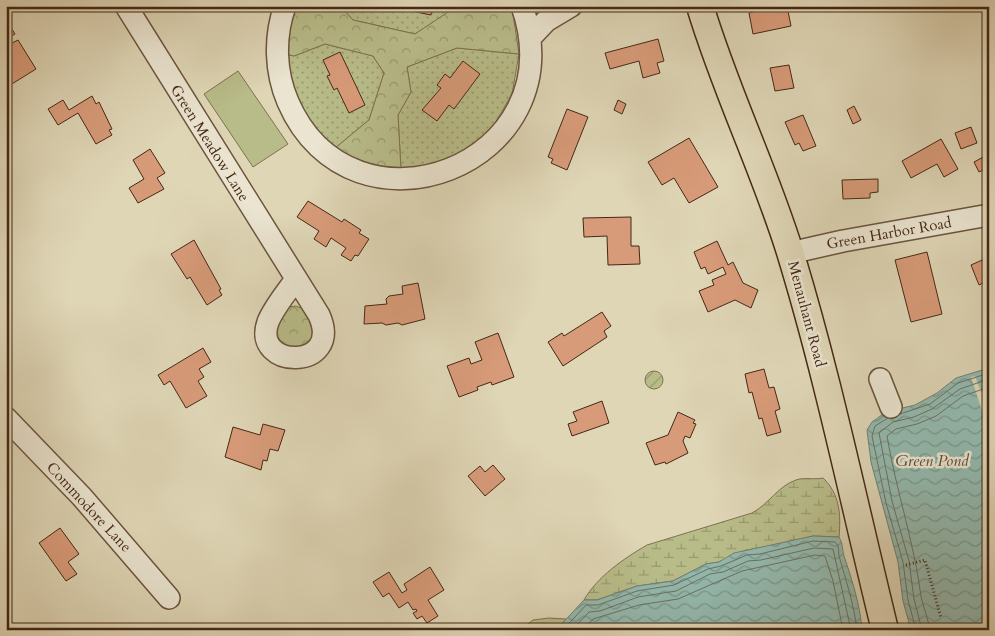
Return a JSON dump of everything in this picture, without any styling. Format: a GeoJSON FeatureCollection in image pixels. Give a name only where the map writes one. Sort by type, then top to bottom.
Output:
{"type":"FeatureCollection","features":[{"type":"Feature","properties":{"kind":"main road","name":"Menauhant Road"},"geometry":{"type":"LineString","coordinates":[[700,6],[715,53],[762,171],[790,252],[813,334],[885,630]]}},
{"type":"Feature","properties":{"kind":"street","name":"Green Meadow Lane"},"geometry":{"type":"LineString","coordinates":[[126,6],[296,279]]}},
{"type":"Feature","properties":{"kind":"street"},"geometry":{"type":"LineString","coordinates":[[285,6],[278,36],[278,63],[283,90],[294,115],[317,144],[338,160],[363,172],[390,178],[417,178],[452,170],[476,156],[497,138],[513,117],[525,92],[530,65],[530,38],[522,6]]}},
{"type":"Feature","properties":{"kind":"street"},"geometry":{"type":"LineString","coordinates":[[530,38],[546,22],[570,6]]}},
{"type":"Feature","properties":{"kind":"street","name":"Green Harbor Road"},"geometry":{"type":"LineString","coordinates":[[790,252],[989,215]]}},
{"type":"Feature","properties":{"kind":"street"},"geometry":{"type":"LineString","coordinates":[[880,379],[891,407]]}},
{"type":"Feature","properties":{"kind":"street","name":"Commodore Lane"},"geometry":{"type":"LineString","coordinates":[[6,418],[89,504],[169,598]]}},
{"type":"Feature","properties":{"kind":"path"},"geometry":{"type":"LineString","coordinates":[[906,565],[926,560],[941,618]]}},
{"type":"Feature","properties":{"kind":"green space"},"geometry":{"type":"Polygon","coordinates":[[[294,6],[340,6],[353,20],[415,34],[457,6],[508,6],[513,14],[519,54],[457,48],[407,67],[411,92],[398,115],[401,170],[366,165],[334,149],[369,120],[384,73],[373,56],[325,44],[294,56],[285,54],[294,6]]]}},
{"type":"Feature","properties":{"kind":"green space"},"geometry":{"type":"Polygon","coordinates":[[[340,6],[457,7],[415,34],[353,20],[340,6]]]}},
{"type":"Feature","properties":{"kind":"green space"},"geometry":{"type":"Polygon","coordinates":[[[325,44],[373,56],[384,73],[369,120],[334,149],[313,127],[299,107],[290,84],[285,54],[294,56],[325,44]]]}},
{"type":"Feature","properties":{"kind":"green space"},"geometry":{"type":"Polygon","coordinates":[[[457,48],[519,54],[512,94],[494,125],[468,150],[436,165],[401,170],[398,115],[411,92],[407,67],[457,48]]]}},
{"type":"Feature","properties":{"kind":"green space"},"geometry":{"type":"Polygon","coordinates":[[[238,71],[288,144],[253,167],[204,94],[238,71]]]}},
{"type":"Feature","properties":{"kind":"green space"},"geometry":{"type":"Polygon","coordinates":[[[296,306],[312,313],[316,344],[283,352],[271,325],[288,307],[296,306]]]}},
{"type":"Feature","properties":{"kind":"green space"},"geometry":{"type":"Polygon","coordinates":[[[650,371],[658,371],[663,376],[661,387],[650,389],[645,384],[645,376],[650,371]]]}},
{"type":"Feature","properties":{"kind":"green space"},"geometry":{"type":"Polygon","coordinates":[[[823,478],[833,491],[838,505],[839,537],[813,536],[759,549],[746,550],[719,562],[706,564],[673,581],[637,586],[597,600],[584,600],[611,569],[647,545],[752,513],[764,505],[784,486],[796,480],[823,478]]]}},
{"type":"Feature","properties":{"kind":"green space"},"geometry":{"type":"Polygon","coordinates":[[[549,618],[566,619],[556,630],[520,630],[533,620],[549,618]]]}},
{"type":"Feature","properties":{"kind":"water","name":"Green Pond"},"geometry":{"type":"Polygon","coordinates":[[[989,368],[989,630],[911,630],[903,601],[898,562],[871,462],[867,430],[872,422],[886,412],[915,405],[937,393],[956,378],[989,368]]]}},
{"type":"Feature","properties":{"kind":"water"},"geometry":{"type":"Polygon","coordinates":[[[813,536],[839,537],[858,601],[862,630],[556,630],[584,600],[597,600],[637,586],[673,581],[706,564],[719,562],[734,553],[813,536]]]}},
{"type":"Feature","properties":{"kind":"pier"},"geometry":{"type":"Polygon","coordinates":[[[975,376],[981,392],[989,389],[989,392],[982,395],[989,411],[989,432],[971,377],[975,376]]]}},
{"type":"Feature","properties":{"kind":"building"},"geometry":{"type":"Polygon","coordinates":[[[387,6],[432,6],[431,15],[387,6]]]}},
{"type":"Feature","properties":{"kind":"building"},"geometry":{"type":"Polygon","coordinates":[[[763,6],[787,6],[791,26],[753,34],[749,13],[764,9],[763,6]]]}},
{"type":"Feature","properties":{"kind":"building"},"geometry":{"type":"Polygon","coordinates":[[[6,20],[15,34],[6,39],[6,20]]]}},
{"type":"Feature","properties":{"kind":"building"},"geometry":{"type":"Polygon","coordinates":[[[658,39],[664,61],[657,63],[660,73],[643,78],[639,61],[610,69],[605,53],[658,39]]]}},
{"type":"Feature","properties":{"kind":"building"},"geometry":{"type":"Polygon","coordinates":[[[18,40],[36,69],[7,87],[6,46],[18,40]]]}},
{"type":"Feature","properties":{"kind":"building"},"geometry":{"type":"Polygon","coordinates":[[[340,52],[365,105],[349,113],[337,88],[334,90],[327,76],[330,75],[323,60],[340,52]]]}},
{"type":"Feature","properties":{"kind":"building"},"geometry":{"type":"Polygon","coordinates":[[[463,61],[480,74],[454,109],[449,105],[437,121],[422,110],[441,88],[437,85],[445,74],[450,78],[463,61]]]}},
{"type":"Feature","properties":{"kind":"building"},"geometry":{"type":"Polygon","coordinates":[[[789,65],[794,88],[775,91],[770,68],[789,65]]]}},
{"type":"Feature","properties":{"kind":"building"},"geometry":{"type":"Polygon","coordinates":[[[92,96],[96,104],[99,102],[112,129],[109,130],[112,135],[96,144],[78,113],[58,125],[48,109],[63,100],[69,110],[92,96]]]}},
{"type":"Feature","properties":{"kind":"building"},"geometry":{"type":"Polygon","coordinates":[[[618,100],[626,104],[622,114],[614,110],[618,100]]]}},
{"type":"Feature","properties":{"kind":"building"},"geometry":{"type":"Polygon","coordinates":[[[854,106],[861,120],[853,124],[847,110],[854,106]]]}},
{"type":"Feature","properties":{"kind":"building"},"geometry":{"type":"Polygon","coordinates":[[[567,109],[588,117],[567,170],[551,163],[553,159],[548,157],[567,109]]]}},
{"type":"Feature","properties":{"kind":"building"},"geometry":{"type":"Polygon","coordinates":[[[803,115],[816,146],[803,151],[799,143],[795,145],[785,122],[803,115]]]}},
{"type":"Feature","properties":{"kind":"building"},"geometry":{"type":"Polygon","coordinates":[[[971,127],[977,143],[961,149],[955,133],[971,127]]]}},
{"type":"Feature","properties":{"kind":"building"},"geometry":{"type":"Polygon","coordinates":[[[689,138],[718,187],[689,203],[674,178],[662,185],[648,162],[689,138]]]}},
{"type":"Feature","properties":{"kind":"building"},"geometry":{"type":"Polygon","coordinates":[[[941,139],[958,169],[944,177],[937,164],[911,178],[902,161],[941,139]]]}},
{"type":"Feature","properties":{"kind":"building"},"geometry":{"type":"Polygon","coordinates":[[[150,149],[165,173],[157,178],[164,189],[138,203],[129,188],[144,179],[133,160],[150,149]]]}},
{"type":"Feature","properties":{"kind":"building"},"geometry":{"type":"Polygon","coordinates":[[[989,154],[989,171],[987,168],[979,172],[974,162],[989,154]]]}},
{"type":"Feature","properties":{"kind":"building"},"geometry":{"type":"Polygon","coordinates":[[[878,179],[878,192],[870,193],[870,198],[843,199],[842,180],[878,179]]]}},
{"type":"Feature","properties":{"kind":"building"},"geometry":{"type":"Polygon","coordinates":[[[308,201],[342,222],[344,219],[361,230],[359,233],[369,239],[358,256],[355,255],[351,261],[341,255],[346,248],[331,238],[326,247],[314,239],[319,231],[297,217],[308,201]]]}},
{"type":"Feature","properties":{"kind":"building"},"geometry":{"type":"Polygon","coordinates":[[[631,217],[631,246],[639,246],[640,264],[608,265],[607,236],[584,237],[583,218],[631,217]]]}},
{"type":"Feature","properties":{"kind":"building"},"geometry":{"type":"Polygon","coordinates":[[[194,240],[221,289],[219,290],[222,295],[207,305],[190,277],[187,279],[171,254],[194,240]]]}},
{"type":"Feature","properties":{"kind":"building"},"geometry":{"type":"Polygon","coordinates":[[[717,241],[728,265],[733,262],[743,283],[758,290],[751,308],[735,300],[708,312],[699,291],[714,285],[712,280],[726,274],[723,267],[708,274],[705,267],[701,269],[694,252],[717,241]]]}},
{"type":"Feature","properties":{"kind":"building"},"geometry":{"type":"Polygon","coordinates":[[[927,252],[942,314],[911,322],[895,260],[927,252]]]}},
{"type":"Feature","properties":{"kind":"building"},"geometry":{"type":"Polygon","coordinates":[[[989,257],[989,280],[979,285],[971,265],[989,257]]]}},
{"type":"Feature","properties":{"kind":"building"},"geometry":{"type":"Polygon","coordinates":[[[418,283],[425,319],[402,325],[398,323],[386,325],[382,323],[364,324],[365,306],[387,304],[386,299],[389,296],[403,294],[402,286],[418,283]]]}},
{"type":"Feature","properties":{"kind":"building"},"geometry":{"type":"Polygon","coordinates":[[[602,312],[611,326],[604,331],[607,337],[563,366],[548,342],[562,333],[564,336],[602,312]]]}},
{"type":"Feature","properties":{"kind":"building"},"geometry":{"type":"Polygon","coordinates":[[[498,333],[514,377],[492,385],[491,382],[477,387],[478,390],[459,397],[447,366],[469,358],[471,364],[482,360],[475,342],[498,333]]]}},
{"type":"Feature","properties":{"kind":"building"},"geometry":{"type":"Polygon","coordinates":[[[203,348],[211,362],[199,369],[204,377],[198,381],[207,396],[186,408],[170,381],[164,385],[158,375],[203,348]]]}},
{"type":"Feature","properties":{"kind":"building"},"geometry":{"type":"Polygon","coordinates":[[[764,369],[769,388],[774,387],[780,409],[775,411],[781,432],[767,436],[762,418],[759,419],[752,392],[749,393],[745,374],[764,369]]]}},
{"type":"Feature","properties":{"kind":"building"},"geometry":{"type":"Polygon","coordinates":[[[602,401],[609,423],[572,436],[568,424],[577,421],[573,412],[602,401]]]}},
{"type":"Feature","properties":{"kind":"building"},"geometry":{"type":"Polygon","coordinates":[[[678,412],[695,420],[693,423],[696,424],[690,438],[685,436],[683,441],[688,453],[666,464],[665,462],[655,465],[646,443],[668,435],[678,412]]]}},
{"type":"Feature","properties":{"kind":"building"},"geometry":{"type":"Polygon","coordinates":[[[263,424],[285,430],[278,451],[270,449],[267,461],[263,460],[261,470],[225,457],[233,427],[260,435],[263,424]]]}},
{"type":"Feature","properties":{"kind":"building"},"geometry":{"type":"Polygon","coordinates":[[[493,465],[505,479],[485,496],[468,476],[480,466],[485,472],[493,465]]]}},
{"type":"Feature","properties":{"kind":"building"},"geometry":{"type":"Polygon","coordinates":[[[60,528],[79,554],[68,562],[77,574],[66,581],[39,543],[60,528]]]}},
{"type":"Feature","properties":{"kind":"building"},"geometry":{"type":"Polygon","coordinates":[[[430,567],[444,590],[428,600],[438,616],[427,623],[422,616],[417,619],[413,613],[417,611],[416,609],[413,610],[408,602],[399,608],[389,593],[383,597],[373,582],[389,572],[402,593],[407,590],[404,584],[430,567]]]}}]}
